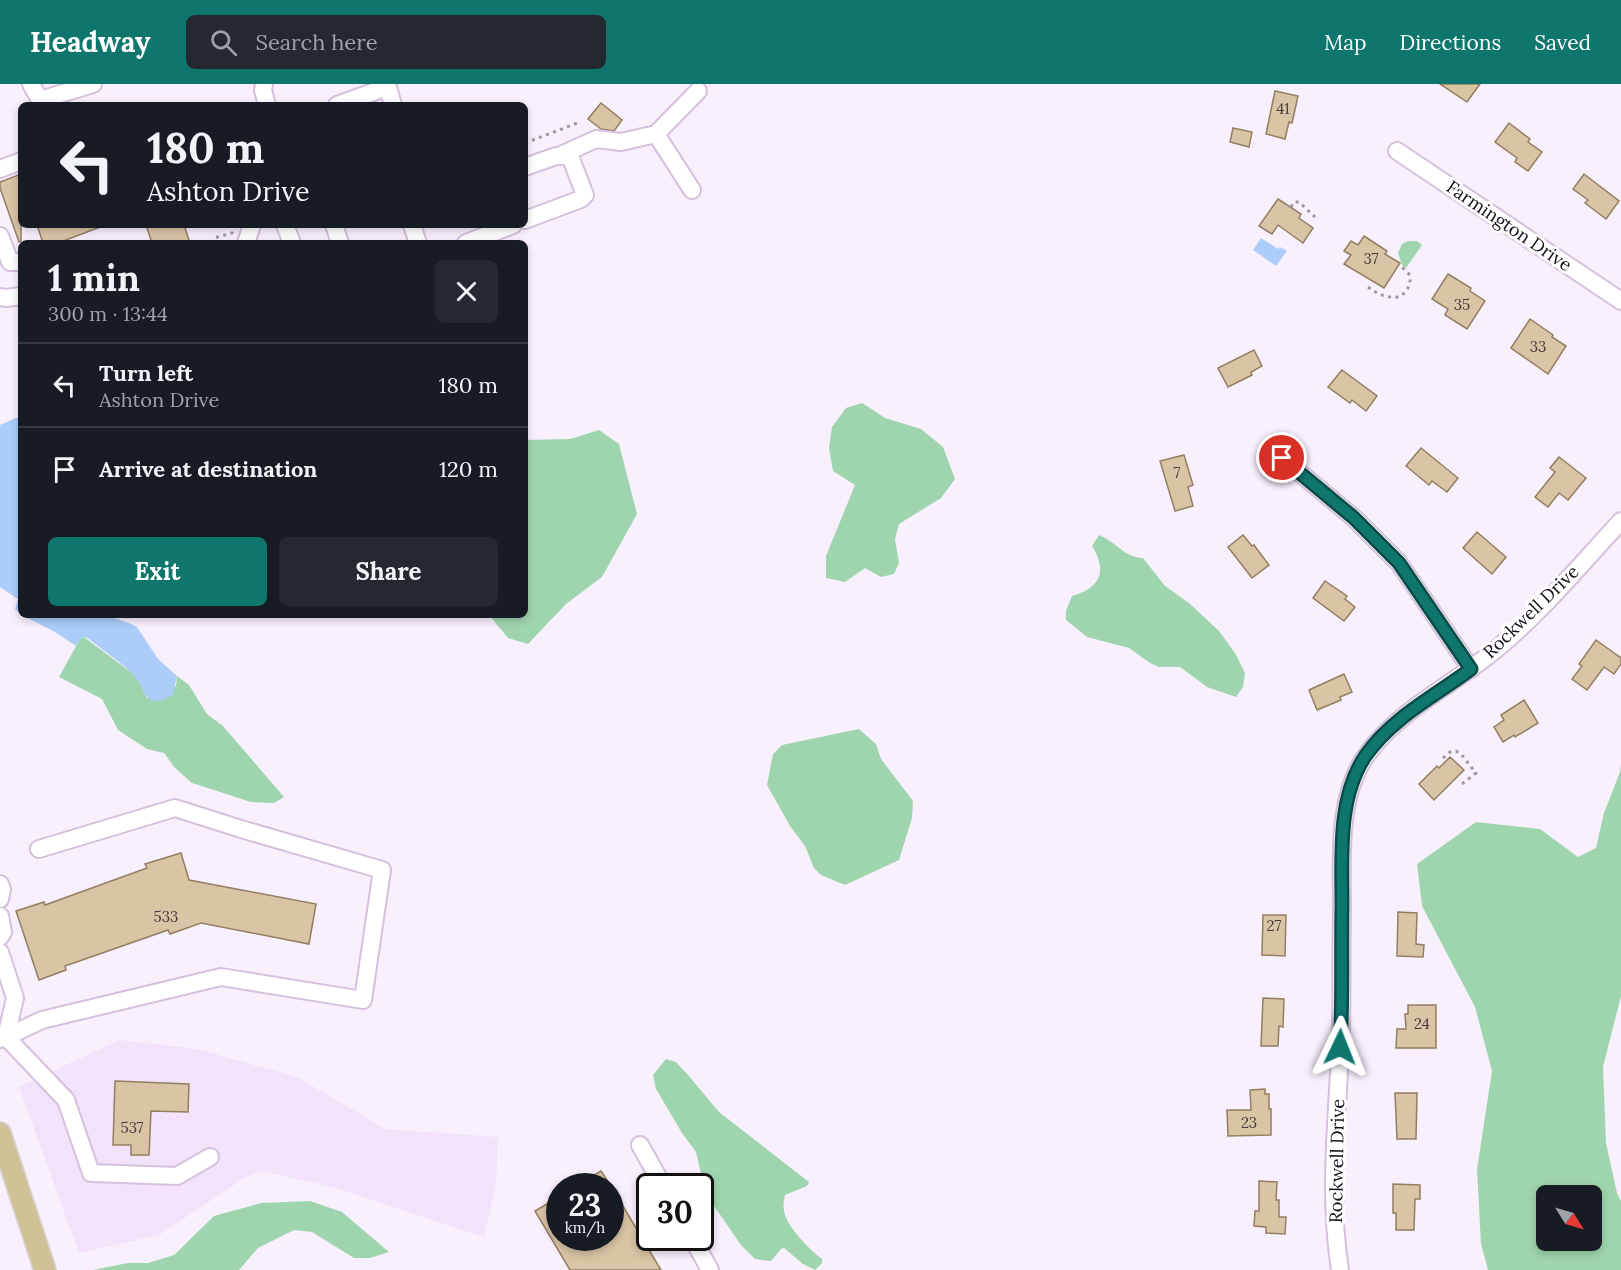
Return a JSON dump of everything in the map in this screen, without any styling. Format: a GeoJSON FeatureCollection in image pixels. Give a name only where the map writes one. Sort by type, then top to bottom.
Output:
{"type":"FeatureCollection","features":[{"type":"Feature","properties":{"kind":"main road"},"geometry":{"type":"LineString","coordinates":[[0,1133],[45,1270]]}},
{"type":"Feature","properties":{"kind":"street"},"geometry":{"type":"LineString","coordinates":[[31,84],[40,100],[93,84]]}},
{"type":"Feature","properties":{"kind":"street"},"geometry":{"type":"LineString","coordinates":[[264,84],[262,90],[266,102]]}},
{"type":"Feature","properties":{"kind":"street"},"geometry":{"type":"LineString","coordinates":[[344,102],[387,85],[392,102]]}},
{"type":"Feature","properties":{"kind":"street"},"geometry":{"type":"LineString","coordinates":[[528,166],[561,155],[596,139],[621,142],[656,135],[698,91]]}},
{"type":"Feature","properties":{"kind":"street"},"geometry":{"type":"LineString","coordinates":[[656,135],[692,190]]}},
{"type":"Feature","properties":{"kind":"street","name":"Farmington Drive"},"geometry":{"type":"LineString","coordinates":[[1397,151],[1621,301]]}},
{"type":"Feature","properties":{"kind":"street"},"geometry":{"type":"LineString","coordinates":[[528,219],[585,196],[572,158],[561,155]]}},
{"type":"Feature","properties":{"kind":"street"},"geometry":{"type":"LineString","coordinates":[[0,169],[18,162]]}},
{"type":"Feature","properties":{"kind":"street"},"geometry":{"type":"LineString","coordinates":[[474,240],[505,228]]}},
{"type":"Feature","properties":{"kind":"street"},"geometry":{"type":"LineString","coordinates":[[0,236],[10,262],[18,262]]}},
{"type":"Feature","properties":{"kind":"street"},"geometry":{"type":"LineString","coordinates":[[0,297],[18,297]]}},
{"type":"Feature","properties":{"kind":"street"},"geometry":{"type":"LineString","coordinates":[[1282,458],[1354,518],[1399,563],[1471,669]]}},
{"type":"Feature","properties":{"kind":"street","name":"Rockwell Drive"},"geometry":{"type":"LineString","coordinates":[[1340,1270],[1333,1166],[1341,1027],[1342,842],[1349,794],[1356,772],[1366,755],[1396,722],[1471,669],[1516,632],[1621,521]]}},
{"type":"Feature","properties":{"kind":"street"},"geometry":{"type":"LineString","coordinates":[[3,1038],[42,1020],[221,977],[363,1000],[381,870],[241,830],[175,808],[39,849]]}},
{"type":"Feature","properties":{"kind":"street"},"geometry":{"type":"LineString","coordinates":[[0,884],[2,889],[0,899]]}},
{"type":"Feature","properties":{"kind":"street"},"geometry":{"type":"LineString","coordinates":[[0,916],[3,932],[0,937]]}},
{"type":"Feature","properties":{"kind":"street"},"geometry":{"type":"LineString","coordinates":[[0,952],[15,998],[3,1038]]}},
{"type":"Feature","properties":{"kind":"street"},"geometry":{"type":"LineString","coordinates":[[3,1038],[66,1100],[91,1173],[177,1176],[210,1157]]}},
{"type":"Feature","properties":{"kind":"street"},"geometry":{"type":"LineString","coordinates":[[640,1145],[656,1173]]}},
{"type":"Feature","properties":{"kind":"street"},"geometry":{"type":"LineString","coordinates":[[699,1251],[710,1270]]}},
{"type":"Feature","properties":{"kind":"path"},"geometry":{"type":"LineString","coordinates":[[528,142],[580,122]]}},
{"type":"Feature","properties":{"kind":"path"},"geometry":{"type":"LineString","coordinates":[[1291,207],[1294,202],[1299,202],[1315,217]]}},
{"type":"Feature","properties":{"kind":"path"},"geometry":{"type":"LineString","coordinates":[[215,240],[214,238],[232,233],[232,228]]}},
{"type":"Feature","properties":{"kind":"path"},"geometry":{"type":"LineString","coordinates":[[1368,287],[1388,298],[1400,297],[1409,286],[1410,281],[1410,275],[1402,267]]}},
{"type":"Feature","properties":{"kind":"path"},"geometry":{"type":"LineString","coordinates":[[1443,758],[1450,752],[1456,751],[1476,773],[1462,784]]}},
{"type":"Feature","properties":{"kind":"shaded area"},"geometry":{"type":"Polygon","coordinates":[[[119,1040],[197,1049],[297,1077],[386,1129],[498,1137],[496,1184],[484,1237],[333,1187],[261,1171],[243,1179],[159,1235],[79,1253],[19,1087],[119,1040]],[[115,1082],[113,1144],[131,1145],[131,1154],[149,1155],[151,1111],[188,1112],[189,1084],[115,1082]]]}},
{"type":"Feature","properties":{"kind":"green space"},"geometry":{"type":"Polygon","coordinates":[[[1417,241],[1422,245],[1406,268],[1402,265],[1398,253],[1402,244],[1417,241]]]}},
{"type":"Feature","properties":{"kind":"green space"},"geometry":{"type":"Polygon","coordinates":[[[862,403],[885,418],[921,429],[943,447],[955,479],[941,498],[899,524],[895,539],[899,563],[894,574],[881,577],[865,568],[845,582],[826,578],[826,556],[855,485],[833,471],[829,448],[832,427],[846,408],[862,403]]]}},
{"type":"Feature","properties":{"kind":"green space"},"geometry":{"type":"Polygon","coordinates":[[[599,430],[619,444],[637,514],[602,577],[566,604],[528,644],[508,638],[491,618],[528,618],[528,440],[570,439],[599,430]]]}},
{"type":"Feature","properties":{"kind":"green space"},"geometry":{"type":"Polygon","coordinates":[[[1099,535],[1130,555],[1143,558],[1165,586],[1189,603],[1219,631],[1235,653],[1245,673],[1243,687],[1236,697],[1207,687],[1180,667],[1159,667],[1129,648],[1087,637],[1066,620],[1066,611],[1072,596],[1082,593],[1095,584],[1098,578],[1100,564],[1092,546],[1099,535]]]}},
{"type":"Feature","properties":{"kind":"green space"},"geometry":{"type":"Polygon","coordinates":[[[84,637],[132,673],[147,698],[176,686],[177,676],[189,685],[207,714],[223,726],[284,797],[274,803],[251,802],[192,783],[175,768],[164,753],[147,749],[118,730],[102,699],[59,677],[80,639],[84,637]]]}},
{"type":"Feature","properties":{"kind":"green space"},"geometry":{"type":"Polygon","coordinates":[[[859,729],[876,744],[881,759],[913,801],[912,818],[899,860],[845,885],[821,875],[814,868],[805,846],[790,826],[767,785],[773,754],[782,745],[859,729]]]}},
{"type":"Feature","properties":{"kind":"green space"},"geometry":{"type":"Polygon","coordinates":[[[1621,764],[1621,996],[1603,1067],[1606,1143],[1617,1193],[1621,1201],[1621,1270],[1488,1270],[1481,1244],[1477,1169],[1492,1071],[1475,1007],[1422,906],[1417,864],[1476,822],[1540,829],[1578,857],[1596,848],[1604,813],[1621,764]]]}},
{"type":"Feature","properties":{"kind":"green space"},"geometry":{"type":"Polygon","coordinates":[[[666,1059],[676,1062],[719,1112],[809,1182],[807,1186],[785,1195],[784,1208],[785,1216],[793,1230],[822,1259],[822,1263],[815,1270],[803,1264],[784,1248],[771,1261],[755,1259],[741,1245],[714,1206],[714,1173],[701,1173],[696,1152],[656,1089],[653,1075],[666,1059]]]}},
{"type":"Feature","properties":{"kind":"green space"},"geometry":{"type":"Polygon","coordinates":[[[310,1201],[342,1212],[389,1252],[370,1258],[354,1258],[312,1232],[294,1230],[258,1248],[239,1270],[93,1270],[128,1263],[148,1263],[174,1255],[214,1216],[261,1203],[310,1201]]]}},
{"type":"Feature","properties":{"kind":"water"},"geometry":{"type":"Polygon","coordinates":[[[1261,238],[1278,249],[1280,247],[1287,251],[1276,266],[1253,250],[1261,238]]]}},
{"type":"Feature","properties":{"kind":"water"},"geometry":{"type":"Polygon","coordinates":[[[18,418],[18,599],[0,587],[0,425],[18,418]]]}},
{"type":"Feature","properties":{"kind":"water"},"geometry":{"type":"Polygon","coordinates":[[[28,618],[114,618],[137,627],[158,659],[177,676],[173,695],[159,701],[151,700],[130,672],[88,638],[80,639],[76,646],[28,618]]]}},
{"type":"Feature","properties":{"kind":"building"},"geometry":{"type":"Polygon","coordinates":[[[1440,84],[1480,84],[1467,102],[1440,84]]]}},
{"type":"Feature","properties":{"kind":"building"},"geometry":{"type":"Polygon","coordinates":[[[1275,91],[1298,96],[1292,123],[1289,122],[1285,139],[1266,134],[1275,91]]]}},
{"type":"Feature","properties":{"kind":"building"},"geometry":{"type":"Polygon","coordinates":[[[601,103],[622,120],[614,131],[601,129],[588,119],[601,103]]]}},
{"type":"Feature","properties":{"kind":"building"},"geometry":{"type":"Polygon","coordinates":[[[1509,123],[1530,139],[1528,142],[1542,152],[1528,171],[1515,162],[1517,158],[1495,142],[1509,123]]]}},
{"type":"Feature","properties":{"kind":"building"},"geometry":{"type":"Polygon","coordinates":[[[1233,128],[1252,132],[1249,147],[1230,142],[1233,128]]]}},
{"type":"Feature","properties":{"kind":"building"},"geometry":{"type":"Polygon","coordinates":[[[1584,174],[1619,201],[1606,219],[1585,203],[1588,200],[1573,189],[1584,174]]]}},
{"type":"Feature","properties":{"kind":"building"},"geometry":{"type":"Polygon","coordinates":[[[18,175],[18,228],[21,228],[21,240],[18,240],[0,188],[0,182],[18,175]]]}},
{"type":"Feature","properties":{"kind":"building"},"geometry":{"type":"Polygon","coordinates":[[[1278,199],[1301,214],[1299,218],[1313,228],[1303,243],[1278,225],[1272,234],[1259,226],[1278,199]]]}},
{"type":"Feature","properties":{"kind":"building"},"geometry":{"type":"Polygon","coordinates":[[[38,228],[98,228],[66,240],[42,240],[38,228]]]}},
{"type":"Feature","properties":{"kind":"building"},"geometry":{"type":"Polygon","coordinates":[[[147,228],[185,228],[189,240],[151,240],[147,228]]]}},
{"type":"Feature","properties":{"kind":"building"},"geometry":{"type":"Polygon","coordinates":[[[1364,236],[1387,251],[1385,254],[1400,263],[1384,288],[1344,264],[1351,255],[1344,251],[1351,241],[1358,245],[1364,236]]]}},
{"type":"Feature","properties":{"kind":"building"},"geometry":{"type":"Polygon","coordinates":[[[1448,274],[1471,288],[1470,291],[1485,301],[1467,329],[1445,315],[1448,309],[1432,299],[1448,274]]]}},
{"type":"Feature","properties":{"kind":"building"},"geometry":{"type":"Polygon","coordinates":[[[1530,319],[1566,346],[1548,374],[1511,348],[1530,319]]]}},
{"type":"Feature","properties":{"kind":"building"},"geometry":{"type":"Polygon","coordinates":[[[1254,350],[1262,366],[1251,372],[1252,375],[1228,387],[1218,368],[1254,350]]]}},
{"type":"Feature","properties":{"kind":"building"},"geometry":{"type":"Polygon","coordinates":[[[1342,370],[1377,396],[1366,411],[1352,400],[1350,403],[1328,387],[1342,370]]]}},
{"type":"Feature","properties":{"kind":"building"},"geometry":{"type":"Polygon","coordinates":[[[1421,448],[1458,478],[1447,492],[1432,481],[1429,485],[1406,466],[1421,448]]]}},
{"type":"Feature","properties":{"kind":"building"},"geometry":{"type":"Polygon","coordinates":[[[1184,455],[1193,485],[1188,487],[1193,506],[1175,511],[1160,461],[1184,455]]]}},
{"type":"Feature","properties":{"kind":"building"},"geometry":{"type":"Polygon","coordinates":[[[1559,457],[1586,478],[1568,500],[1559,493],[1548,507],[1535,497],[1555,472],[1550,468],[1559,457]]]}},
{"type":"Feature","properties":{"kind":"building"},"geometry":{"type":"Polygon","coordinates":[[[1477,532],[1506,557],[1492,574],[1463,548],[1477,532]]]}},
{"type":"Feature","properties":{"kind":"building"},"geometry":{"type":"Polygon","coordinates":[[[1243,535],[1269,565],[1252,578],[1228,547],[1243,535]]]}},
{"type":"Feature","properties":{"kind":"building"},"geometry":{"type":"Polygon","coordinates":[[[1325,581],[1347,596],[1345,599],[1355,607],[1344,621],[1313,598],[1325,581]]]}},
{"type":"Feature","properties":{"kind":"building"},"geometry":{"type":"Polygon","coordinates":[[[1596,640],[1621,658],[1621,664],[1614,674],[1604,667],[1587,690],[1572,679],[1582,666],[1579,664],[1596,640]]]}},
{"type":"Feature","properties":{"kind":"building"},"geometry":{"type":"Polygon","coordinates":[[[1344,674],[1352,692],[1340,697],[1341,700],[1317,710],[1309,690],[1344,674]]]}},
{"type":"Feature","properties":{"kind":"building"},"geometry":{"type":"Polygon","coordinates":[[[1524,700],[1538,723],[1503,742],[1494,727],[1504,720],[1501,715],[1524,700]]]}},
{"type":"Feature","properties":{"kind":"building"},"geometry":{"type":"Polygon","coordinates":[[[1450,757],[1464,770],[1434,800],[1419,784],[1450,757]]]}},
{"type":"Feature","properties":{"kind":"building"},"geometry":{"type":"Polygon","coordinates":[[[181,853],[189,880],[316,904],[309,944],[201,923],[170,934],[168,930],[65,966],[66,970],[39,980],[16,911],[44,902],[45,905],[147,868],[145,864],[181,853]]]}},
{"type":"Feature","properties":{"kind":"building"},"geometry":{"type":"Polygon","coordinates":[[[1398,912],[1417,913],[1416,944],[1424,945],[1423,957],[1397,956],[1398,912]]]}},
{"type":"Feature","properties":{"kind":"building"},"geometry":{"type":"Polygon","coordinates":[[[1263,915],[1286,915],[1285,956],[1262,955],[1263,915]]]}},
{"type":"Feature","properties":{"kind":"building"},"geometry":{"type":"Polygon","coordinates":[[[1263,998],[1284,999],[1283,1027],[1279,1026],[1278,1046],[1261,1046],[1263,998]]]}},
{"type":"Feature","properties":{"kind":"building"},"geometry":{"type":"Polygon","coordinates":[[[1408,1005],[1436,1005],[1436,1048],[1396,1048],[1397,1029],[1406,1029],[1405,1014],[1408,1014],[1408,1005]]]}},
{"type":"Feature","properties":{"kind":"building"},"geometry":{"type":"Polygon","coordinates":[[[115,1081],[189,1084],[188,1112],[151,1111],[149,1155],[131,1155],[131,1145],[113,1145],[115,1081]]]}},
{"type":"Feature","properties":{"kind":"building"},"geometry":{"type":"Polygon","coordinates":[[[1265,1089],[1265,1094],[1269,1094],[1269,1109],[1271,1109],[1271,1135],[1228,1136],[1227,1110],[1251,1110],[1250,1090],[1265,1089]]]}},
{"type":"Feature","properties":{"kind":"building"},"geometry":{"type":"Polygon","coordinates":[[[1395,1093],[1417,1093],[1416,1139],[1397,1139],[1395,1093]]]}},
{"type":"Feature","properties":{"kind":"building"},"geometry":{"type":"Polygon","coordinates":[[[1259,1181],[1277,1182],[1276,1200],[1279,1200],[1279,1217],[1286,1217],[1285,1234],[1266,1233],[1266,1227],[1254,1226],[1255,1211],[1259,1211],[1259,1181]]]}},
{"type":"Feature","properties":{"kind":"building"},"geometry":{"type":"Polygon","coordinates":[[[1393,1184],[1420,1185],[1420,1199],[1415,1199],[1414,1230],[1396,1230],[1396,1213],[1393,1213],[1393,1184]]]}},
{"type":"Feature","properties":{"kind":"building"},"geometry":{"type":"Polygon","coordinates":[[[546,1204],[546,1230],[535,1211],[546,1204]]]}},
{"type":"Feature","properties":{"kind":"building"},"geometry":{"type":"Polygon","coordinates":[[[624,1208],[636,1228],[636,1251],[650,1251],[661,1270],[570,1270],[559,1251],[624,1251],[624,1208]]]}},
{"type":"Feature","properties":{"kind":"route"},"geometry":{"type":"LineString","coordinates":[[1282,458],[1354,518],[1399,563],[1471,669],[1396,722],[1366,755],[1353,779],[1342,842],[1340,1047]]}}]}
